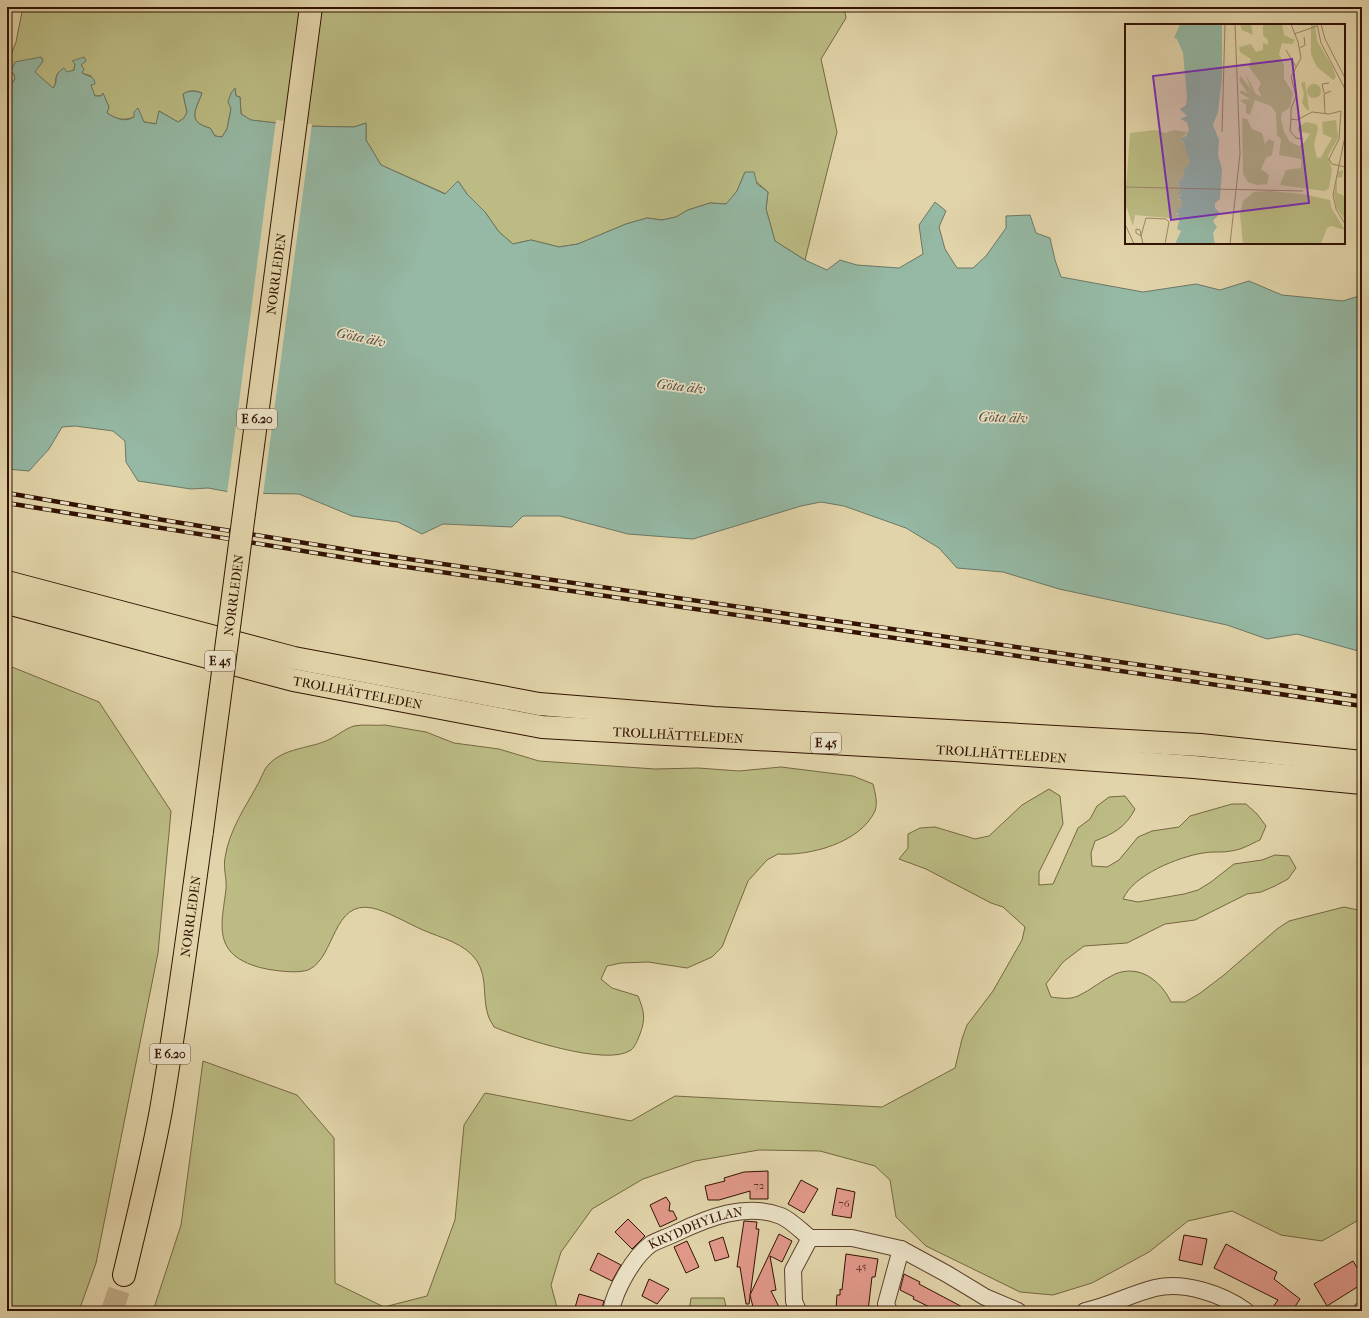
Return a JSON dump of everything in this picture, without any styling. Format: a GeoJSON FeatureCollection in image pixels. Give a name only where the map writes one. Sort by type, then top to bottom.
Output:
{"type":"FeatureCollection","features":[{"type":"Feature","properties":{"kind":"highway","name":"NORRLEDEN"},"geometry":{"type":"LineString","coordinates":[[124,1275],[161,1111],[182,979],[312,7]]}},
{"type":"Feature","properties":{"kind":"highway","name":"TROLLHÄTTELEDEN"},"geometry":{"type":"LineString","coordinates":[[7,582],[294,658],[539,704],[714,718],[1200,745],[1362,762]]}},
{"type":"Feature","properties":{"kind":"highway","name":"TROLLHÄTTELEDEN"},"geometry":{"type":"LineString","coordinates":[[7,603],[293,680],[542,728],[955,750],[1194,767],[1362,783]]}},
{"type":"Feature","properties":{"kind":"street","name":"KRYDDHYLLAN"},"geometry":{"type":"LineString","coordinates":[[611,1311],[613,1299],[628,1270],[650,1245],[702,1220],[726,1213],[755,1211],[782,1216],[810,1238]]}},
{"type":"Feature","properties":{"kind":"street"},"geometry":{"type":"LineString","coordinates":[[798,1311],[794,1301],[793,1270],[810,1238],[852,1238],[901,1249],[947,1274],[985,1298],[1018,1311]]}},
{"type":"Feature","properties":{"kind":"street"},"geometry":{"type":"LineString","coordinates":[[889,1311],[886,1304],[901,1249]]}},
{"type":"Feature","properties":{"kind":"street"},"geometry":{"type":"LineString","coordinates":[[1085,1311],[1157,1288],[1180,1286],[1207,1292],[1246,1311]]}},
{"type":"Feature","properties":{"kind":"green space"},"geometry":{"type":"Polygon","coordinates":[[[23,7],[844,7],[846,18],[821,59],[837,132],[805,260],[775,241],[766,209],[768,192],[745,172],[737,191],[727,204],[710,203],[688,210],[676,217],[662,220],[647,218],[626,224],[578,244],[559,247],[531,240],[513,244],[499,232],[485,212],[467,194],[458,181],[446,194],[381,165],[366,140],[366,123],[354,127],[301,126],[250,120],[241,114],[240,97],[236,96],[235,89],[227,129],[222,137],[215,136],[210,128],[195,119],[196,110],[202,93],[197,91],[190,91],[183,94],[187,112],[185,118],[178,122],[159,111],[157,124],[144,122],[140,115],[127,119],[120,119],[107,113],[109,107],[103,94],[101,96],[95,96],[91,89],[91,76],[82,73],[79,60],[73,61],[75,64],[74,70],[67,73],[62,70],[59,72],[53,88],[34,72],[43,61],[41,57],[14,74],[15,79],[11,85],[7,84],[7,65],[16,42],[23,7]]]}},
{"type":"Feature","properties":{"kind":"green space"},"geometry":{"type":"Polygon","coordinates":[[[7,665],[99,702],[171,811],[158,953],[96,1263],[79,1311],[7,1311],[7,665]]]}},
{"type":"Feature","properties":{"kind":"green space"},"geometry":{"type":"Polygon","coordinates":[[[385,725],[426,732],[454,743],[499,749],[539,761],[655,769],[698,768],[739,771],[781,767],[853,776],[873,784],[876,798],[876,808],[868,822],[858,832],[846,839],[819,850],[805,853],[778,854],[767,860],[748,881],[722,947],[712,957],[687,968],[648,962],[621,963],[607,966],[601,979],[612,988],[638,996],[644,1015],[642,1028],[634,1047],[631,1050],[619,1054],[603,1055],[584,1053],[542,1044],[494,1027],[488,1016],[486,1008],[483,974],[477,961],[472,955],[459,945],[372,908],[359,908],[349,912],[342,920],[325,953],[318,962],[310,969],[305,971],[283,971],[255,966],[241,960],[232,953],[226,944],[222,925],[226,885],[225,862],[227,848],[234,828],[264,770],[275,759],[282,755],[326,741],[354,726],[385,725]]]}},
{"type":"Feature","properties":{"kind":"green space"},"geometry":{"type":"Polygon","coordinates":[[[1049,789],[1060,796],[1063,824],[1039,872],[1039,885],[1053,884],[1078,828],[1090,819],[1097,806],[1109,797],[1125,796],[1135,809],[1127,821],[1118,829],[1108,836],[1095,841],[1091,853],[1092,866],[1107,867],[1119,860],[1138,837],[1152,831],[1179,827],[1190,816],[1232,804],[1246,804],[1257,814],[1266,826],[1260,840],[1242,848],[1228,852],[1206,852],[1193,855],[1181,858],[1157,868],[1136,882],[1128,890],[1123,899],[1138,902],[1198,890],[1234,864],[1262,860],[1275,855],[1289,856],[1296,868],[1288,879],[1275,886],[1261,892],[1247,894],[1195,920],[1165,924],[1127,943],[1084,946],[1063,962],[1046,984],[1051,997],[1075,997],[1083,994],[1115,974],[1124,971],[1133,971],[1149,976],[1162,987],[1171,1002],[1185,1002],[1199,994],[1224,975],[1277,929],[1289,921],[1344,907],[1358,910],[1362,915],[1362,1218],[1322,1241],[1281,1235],[1232,1211],[1188,1221],[1149,1252],[1092,1283],[1053,1295],[1020,1292],[926,1246],[896,1217],[890,1180],[875,1166],[820,1151],[759,1150],[695,1161],[643,1179],[592,1209],[561,1252],[551,1285],[558,1311],[153,1311],[181,1225],[203,1061],[297,1095],[334,1138],[335,1283],[384,1307],[427,1296],[455,1220],[464,1125],[485,1093],[631,1121],[675,1096],[882,1107],[955,1068],[967,1025],[993,991],[1022,940],[1025,927],[1003,907],[991,903],[926,869],[899,859],[908,848],[908,834],[920,828],[935,827],[975,839],[989,836],[1022,805],[1049,789]]]}},
{"type":"Feature","properties":{"kind":"green space"},"geometry":{"type":"Polygon","coordinates":[[[691,1298],[724,1298],[727,1311],[689,1311],[691,1298]]]}},
{"type":"Feature","properties":{"kind":"water","name":"Göta älv"},"geometry":{"type":"Polygon","coordinates":[[[41,57],[43,61],[35,72],[53,88],[60,71],[64,68],[67,72],[74,70],[75,64],[72,61],[84,57],[86,61],[81,65],[84,69],[82,73],[94,79],[95,84],[91,85],[95,96],[101,96],[103,93],[109,107],[107,113],[113,117],[124,120],[134,117],[134,112],[138,108],[144,122],[156,124],[159,111],[178,122],[184,118],[187,112],[183,94],[190,91],[197,92],[202,93],[196,110],[195,119],[210,128],[215,136],[222,137],[227,129],[231,109],[228,102],[231,93],[235,88],[236,96],[240,97],[241,114],[251,120],[301,126],[354,127],[366,123],[366,140],[381,165],[445,194],[458,181],[467,194],[485,212],[499,232],[513,244],[531,240],[559,247],[578,244],[626,224],[647,218],[662,220],[676,217],[688,210],[710,203],[726,204],[737,191],[745,172],[754,172],[757,184],[768,192],[766,209],[775,241],[805,260],[827,270],[840,260],[857,265],[899,268],[923,254],[919,225],[935,202],[946,211],[939,227],[945,249],[957,268],[973,268],[986,256],[1006,228],[1006,216],[1030,215],[1036,233],[1050,238],[1061,277],[1143,292],[1196,284],[1220,290],[1249,281],[1282,295],[1343,301],[1362,295],[1362,652],[1297,634],[1267,639],[1227,625],[1059,589],[1003,572],[957,568],[939,548],[906,528],[844,506],[821,502],[801,506],[693,539],[628,534],[560,516],[523,516],[512,527],[443,524],[422,534],[398,522],[352,516],[299,494],[235,493],[208,488],[191,489],[138,481],[126,462],[125,441],[113,431],[75,426],[62,427],[49,449],[29,471],[7,469],[7,84],[11,85],[15,79],[14,74],[11,71],[15,62],[41,57]]]}},
{"type":"Feature","properties":{"kind":"pier"},"geometry":{"type":"Polygon","coordinates":[[[276,120],[312,124],[263,495],[235,495],[227,494],[276,120]]]}},
{"type":"Feature","properties":{"kind":"building"},"geometry":{"type":"Polygon","coordinates":[[[768,1171],[768,1199],[750,1199],[750,1191],[719,1200],[708,1200],[705,1186],[725,1181],[724,1178],[744,1172],[768,1171]]]}},
{"type":"Feature","properties":{"kind":"building"},"geometry":{"type":"Polygon","coordinates":[[[801,1180],[818,1189],[804,1213],[788,1204],[801,1180]]]}},
{"type":"Feature","properties":{"kind":"building"},"geometry":{"type":"Polygon","coordinates":[[[837,1188],[855,1192],[851,1218],[832,1215],[837,1188]]]}},
{"type":"Feature","properties":{"kind":"building"},"geometry":{"type":"Polygon","coordinates":[[[666,1197],[670,1203],[669,1211],[673,1211],[677,1219],[660,1227],[650,1205],[666,1197]]]}},
{"type":"Feature","properties":{"kind":"building"},"geometry":{"type":"Polygon","coordinates":[[[628,1219],[645,1236],[632,1249],[615,1232],[628,1219]]]}},
{"type":"Feature","properties":{"kind":"building"},"geometry":{"type":"Polygon","coordinates":[[[744,1221],[757,1222],[756,1229],[759,1229],[749,1304],[746,1304],[740,1267],[737,1267],[744,1221]]]}},
{"type":"Feature","properties":{"kind":"building"},"geometry":{"type":"Polygon","coordinates":[[[779,1234],[792,1241],[782,1262],[770,1256],[776,1290],[771,1291],[781,1311],[754,1311],[750,1295],[779,1234]]]}},
{"type":"Feature","properties":{"kind":"building"},"geometry":{"type":"Polygon","coordinates":[[[1184,1235],[1207,1239],[1202,1265],[1179,1260],[1184,1235]]]}},
{"type":"Feature","properties":{"kind":"building"},"geometry":{"type":"Polygon","coordinates":[[[723,1237],[729,1257],[715,1261],[709,1242],[723,1237]]]}},
{"type":"Feature","properties":{"kind":"building"},"geometry":{"type":"Polygon","coordinates":[[[687,1241],[699,1267],[686,1273],[674,1247],[687,1241]]]}},
{"type":"Feature","properties":{"kind":"building"},"geometry":{"type":"Polygon","coordinates":[[[1226,1244],[1277,1272],[1274,1279],[1300,1299],[1292,1311],[1279,1311],[1273,1307],[1278,1300],[1214,1268],[1226,1244]]]}},
{"type":"Feature","properties":{"kind":"building"},"geometry":{"type":"Polygon","coordinates":[[[598,1253],[621,1265],[612,1281],[590,1270],[598,1253]]]}},
{"type":"Feature","properties":{"kind":"building"},"geometry":{"type":"Polygon","coordinates":[[[846,1254],[878,1259],[875,1277],[872,1277],[868,1311],[836,1308],[837,1295],[840,1295],[840,1289],[842,1290],[846,1254]]]}},
{"type":"Feature","properties":{"kind":"building"},"geometry":{"type":"Polygon","coordinates":[[[1353,1261],[1362,1276],[1362,1284],[1327,1306],[1314,1284],[1353,1261]]]}},
{"type":"Feature","properties":{"kind":"building"},"geometry":{"type":"Polygon","coordinates":[[[904,1274],[920,1282],[919,1284],[970,1311],[938,1311],[913,1299],[914,1297],[900,1290],[904,1274]]]}},
{"type":"Feature","properties":{"kind":"building"},"geometry":{"type":"Polygon","coordinates":[[[649,1279],[669,1289],[657,1304],[642,1296],[649,1279]]]}},
{"type":"Feature","properties":{"kind":"building"},"geometry":{"type":"Polygon","coordinates":[[[579,1294],[604,1301],[601,1311],[574,1311],[579,1294]]]}},
{"type":"Feature","properties":{"kind":"tunnel"},"geometry":{"type":"LineString","coordinates":[[112,1311],[124,1275]]}},
{"type":"Feature","properties":{"kind":"railway"},"geometry":{"type":"LineString","coordinates":[[7,493],[367,553],[1362,697]]}},
{"type":"Feature","properties":{"kind":"railway"},"geometry":{"type":"LineString","coordinates":[[7,503],[365,561],[1362,706]]}}]}
